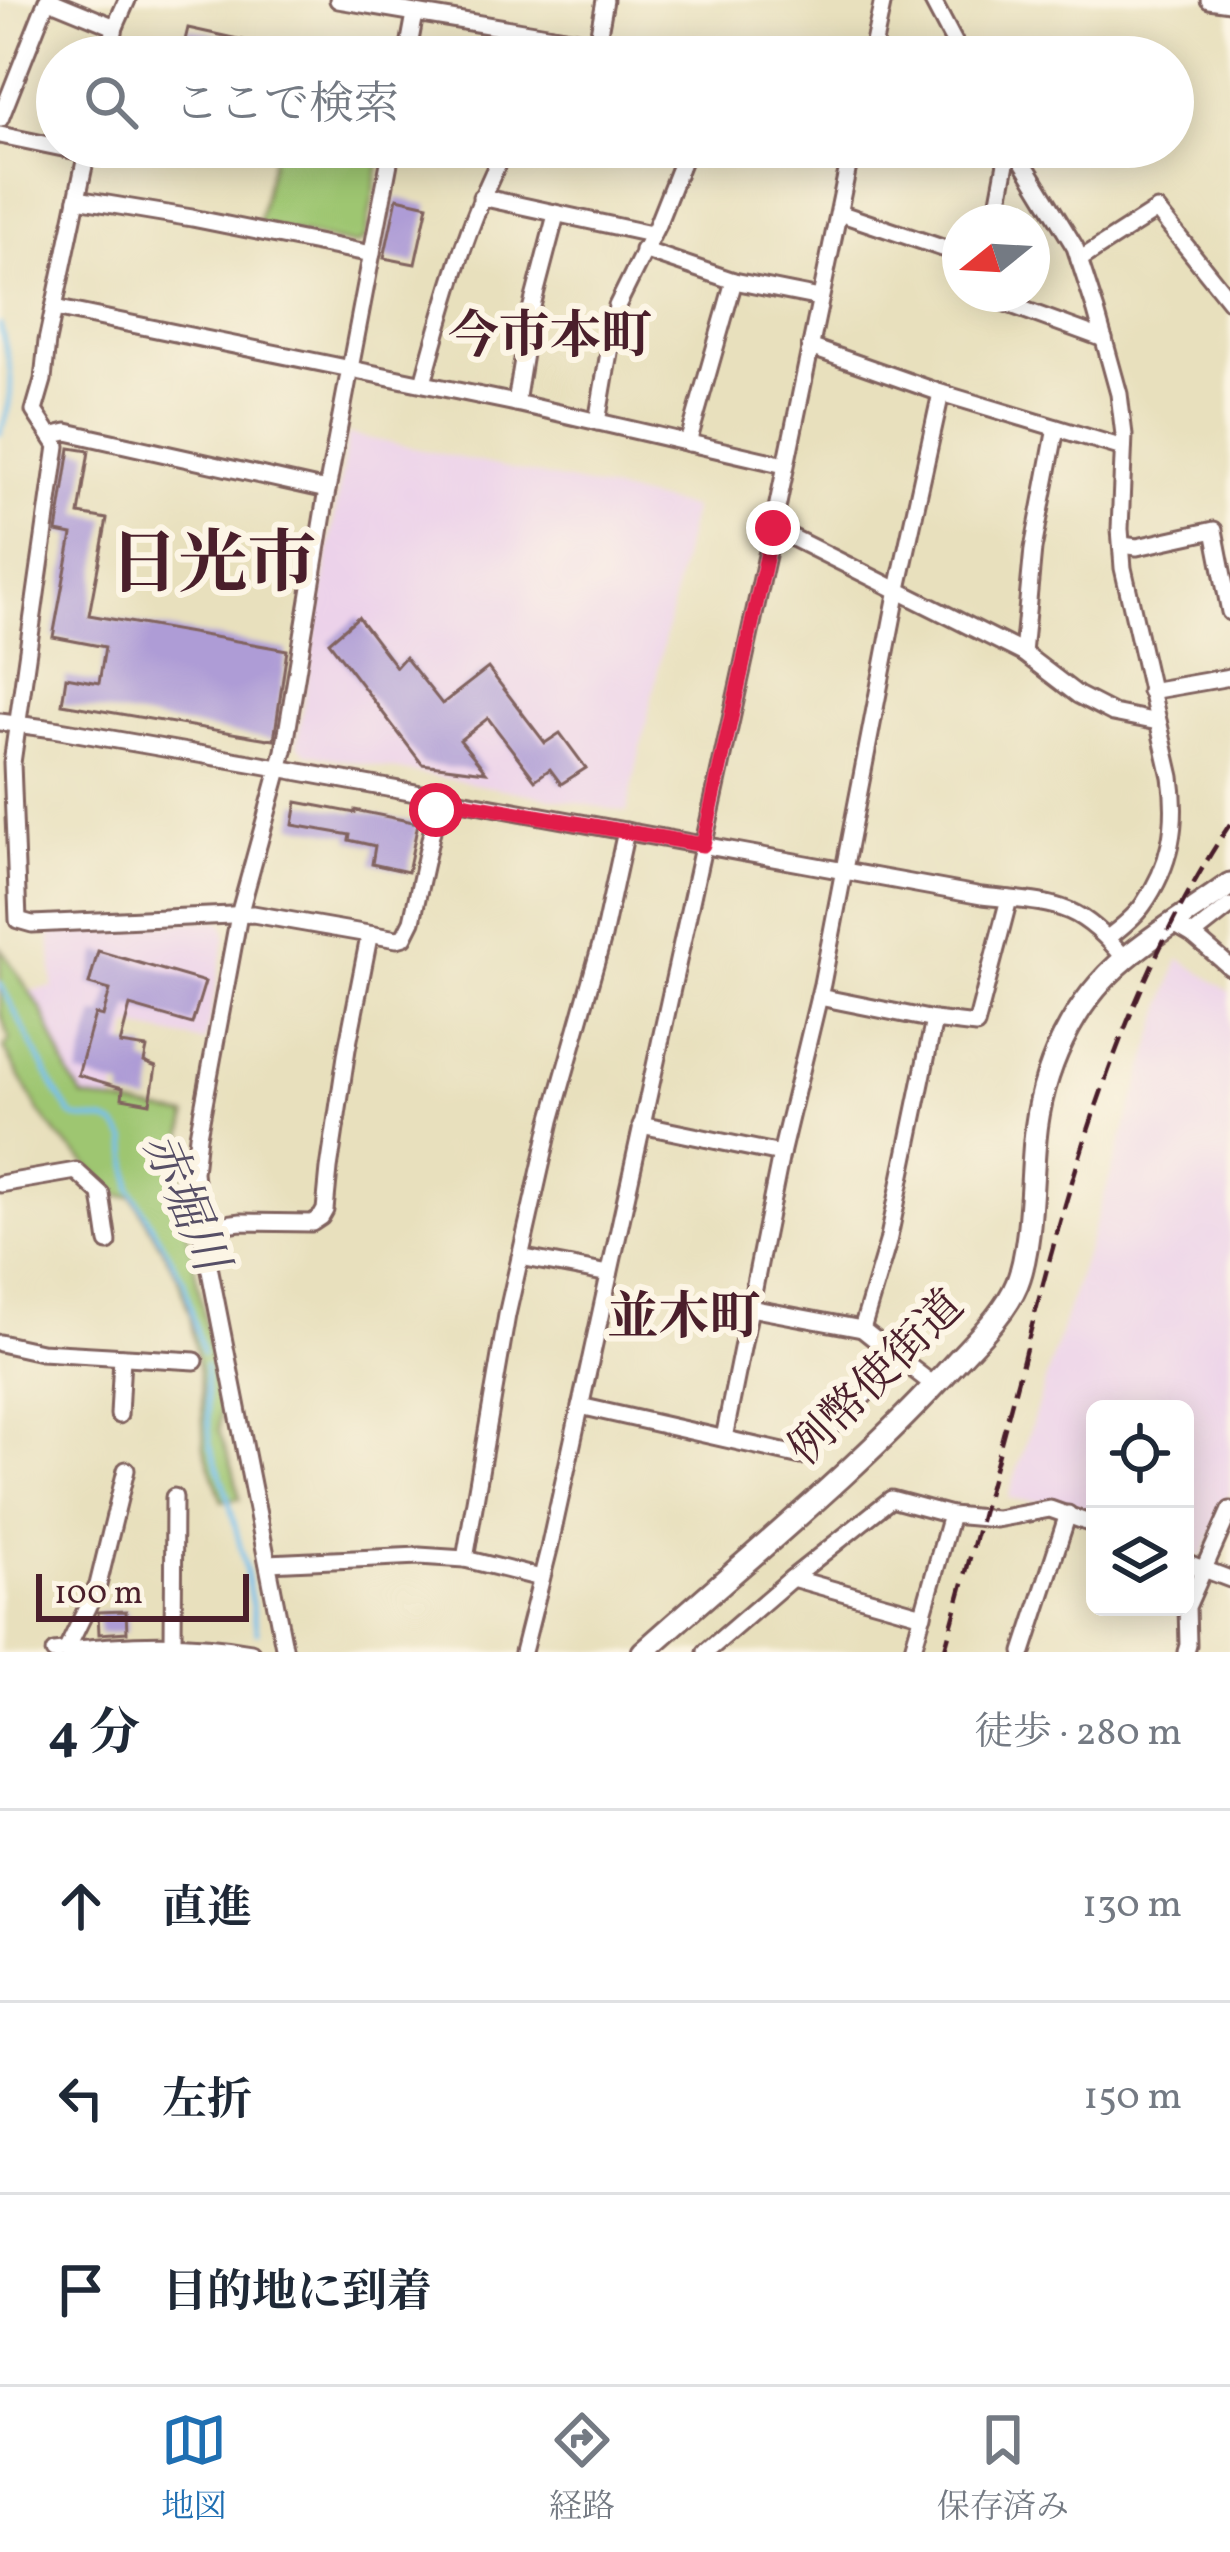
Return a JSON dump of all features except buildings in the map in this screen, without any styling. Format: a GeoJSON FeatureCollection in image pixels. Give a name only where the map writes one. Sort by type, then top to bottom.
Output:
{"type":"FeatureCollection","features":[{"type":"Feature","properties":{"kind":"highway","name":"例幣使街道"},"geometry":{"type":"LineString","coordinates":[[643,1652],[858,1460],[935,1386],[991,1323],[1017,1285],[1025,1249],[1037,1115],[1047,1072],[1063,1037],[1095,990],[1125,959],[1184,930],[1230,884]]}},
{"type":"Feature","properties":{"kind":"street"},"geometry":{"type":"LineString","coordinates":[[0,119],[48,0],[115,27]]}},
{"type":"Feature","properties":{"kind":"street"},"geometry":{"type":"LineString","coordinates":[[113,36],[127,0]]}},
{"type":"Feature","properties":{"kind":"street"},"geometry":{"type":"LineString","coordinates":[[338,0],[550,36]]}},
{"type":"Feature","properties":{"kind":"street"},"geometry":{"type":"LineString","coordinates":[[598,36],[605,0]]}},
{"type":"Feature","properties":{"kind":"street"},"geometry":{"type":"LineString","coordinates":[[876,36],[884,0]]}},
{"type":"Feature","properties":{"kind":"street"},"geometry":{"type":"LineString","coordinates":[[932,0],[951,36]]}},
{"type":"Feature","properties":{"kind":"street"},"geometry":{"type":"LineString","coordinates":[[1209,0],[1230,3]]}},
{"type":"Feature","properties":{"kind":"street"},"geometry":{"type":"LineString","coordinates":[[411,36],[415,14]]}},
{"type":"Feature","properties":{"kind":"street"},"geometry":{"type":"LineString","coordinates":[[0,135],[36,141]]}},
{"type":"Feature","properties":{"kind":"street"},"geometry":{"type":"LineString","coordinates":[[84,168],[34,411],[57,446],[9,723],[18,920],[32,924],[253,914],[369,937],[404,937],[412,921],[439,799]]}},
{"type":"Feature","properties":{"kind":"street"},"geometry":{"type":"LineString","coordinates":[[285,1652],[201,1227],[195,1158],[239,914],[280,768],[388,168]]}},
{"type":"Feature","properties":{"kind":"street"},"geometry":{"type":"LineString","coordinates":[[423,382],[449,287],[496,168]]}},
{"type":"Feature","properties":{"kind":"street"},"geometry":{"type":"LineString","coordinates":[[597,422],[616,306],[680,168]]}},
{"type":"Feature","properties":{"kind":"street"},"geometry":{"type":"LineString","coordinates":[[524,1652],[773,528],[848,168]]}},
{"type":"Feature","properties":{"kind":"street"},"geometry":{"type":"LineString","coordinates":[[999,204],[1007,168]]}},
{"type":"Feature","properties":{"kind":"street"},"geometry":{"type":"LineString","coordinates":[[1025,168],[1075,248],[1119,394],[1121,545],[1130,605],[1171,777],[1175,826],[1167,856],[1141,909],[1108,938]]}},
{"type":"Feature","properties":{"kind":"street"},"geometry":{"type":"LineString","coordinates":[[481,197],[652,234]]}},
{"type":"Feature","properties":{"kind":"street"},"geometry":{"type":"LineString","coordinates":[[77,199],[371,254]]}},
{"type":"Feature","properties":{"kind":"street"},"geometry":{"type":"LineString","coordinates":[[1079,260],[1157,210],[1230,301]]}},
{"type":"Feature","properties":{"kind":"street"},"geometry":{"type":"LineString","coordinates":[[838,213],[942,248]]}},
{"type":"Feature","properties":{"kind":"street"},"geometry":{"type":"LineString","coordinates":[[516,403],[531,310],[556,215]]}},
{"type":"Feature","properties":{"kind":"street"},"geometry":{"type":"LineString","coordinates":[[643,250],[734,280],[820,298]]}},
{"type":"Feature","properties":{"kind":"street"},"geometry":{"type":"LineString","coordinates":[[688,442],[734,280]]}},
{"type":"Feature","properties":{"kind":"street"},"geometry":{"type":"LineString","coordinates":[[54,308],[423,382],[785,465]]}},
{"type":"Feature","properties":{"kind":"street"},"geometry":{"type":"LineString","coordinates":[[1029,312],[1104,339]]}},
{"type":"Feature","properties":{"kind":"street"},"geometry":{"type":"LineString","coordinates":[[810,347],[940,393],[1123,448]]}},
{"type":"Feature","properties":{"kind":"street"},"geometry":{"type":"LineString","coordinates":[[724,1438],[781,1154],[845,872],[940,393]]}},
{"type":"Feature","properties":{"kind":"street"},"geometry":{"type":"LineString","coordinates":[[1023,653],[1034,549],[1056,428]]}},
{"type":"Feature","properties":{"kind":"street"},"geometry":{"type":"LineString","coordinates":[[51,436],[67,432],[327,490]]}},
{"type":"Feature","properties":{"kind":"street"},"geometry":{"type":"LineString","coordinates":[[773,528],[1023,653],[1078,695],[1114,713],[1158,722]]}},
{"type":"Feature","properties":{"kind":"street"},"geometry":{"type":"LineString","coordinates":[[1121,545],[1136,547],[1222,529],[1230,612]]}},
{"type":"Feature","properties":{"kind":"street"},"geometry":{"type":"LineString","coordinates":[[1150,691],[1230,677]]}},
{"type":"Feature","properties":{"kind":"street"},"geometry":{"type":"LineString","coordinates":[[9,723],[1066,907],[1108,938],[1125,959]]}},
{"type":"Feature","properties":{"kind":"street"},"geometry":{"type":"LineString","coordinates":[[465,1558],[507,1315],[626,831]]}},
{"type":"Feature","properties":{"kind":"street"},"geometry":{"type":"LineString","coordinates":[[819,997],[976,1025],[1009,899]]}},
{"type":"Feature","properties":{"kind":"street"},"geometry":{"type":"LineString","coordinates":[[1230,906],[1184,930],[1230,967]]}},
{"type":"Feature","properties":{"kind":"street"},"geometry":{"type":"LineString","coordinates":[[201,1227],[312,1223],[321,1217],[369,937]]}},
{"type":"Feature","properties":{"kind":"street"},"geometry":{"type":"LineString","coordinates":[[862,1329],[888,1242],[934,1020]]}},
{"type":"Feature","properties":{"kind":"street"},"geometry":{"type":"LineString","coordinates":[[641,1125],[781,1154]]}},
{"type":"Feature","properties":{"kind":"street"},"geometry":{"type":"LineString","coordinates":[[0,1184],[76,1172],[100,1194],[108,1242]]}},
{"type":"Feature","properties":{"kind":"street"},"geometry":{"type":"LineString","coordinates":[[520,1257],[609,1274]]}},
{"type":"Feature","properties":{"kind":"street"},"geometry":{"type":"LineString","coordinates":[[750,1308],[862,1329],[935,1386]]}},
{"type":"Feature","properties":{"kind":"street"},"geometry":{"type":"LineString","coordinates":[[0,1343],[41,1352],[195,1361]]}},
{"type":"Feature","properties":{"kind":"street"},"geometry":{"type":"LineString","coordinates":[[118,1415],[122,1357]]}},
{"type":"Feature","properties":{"kind":"street"},"geometry":{"type":"LineString","coordinates":[[580,1406],[801,1456],[901,1360]]}},
{"type":"Feature","properties":{"kind":"street"},"geometry":{"type":"LineString","coordinates":[[66,1651],[98,1585],[126,1470]]}},
{"type":"Feature","properties":{"kind":"street"},"geometry":{"type":"LineString","coordinates":[[173,1643],[174,1496]]}},
{"type":"Feature","properties":{"kind":"street"},"geometry":{"type":"LineString","coordinates":[[706,1652],[891,1498],[951,1515],[996,1519],[1050,1509],[1086,1521]]}},
{"type":"Feature","properties":{"kind":"street"},"geometry":{"type":"LineString","coordinates":[[1186,1652],[1187,1607],[1230,1510]]}},
{"type":"Feature","properties":{"kind":"street"},"geometry":{"type":"LineString","coordinates":[[1023,1652],[1068,1514]]}},
{"type":"Feature","properties":{"kind":"street"},"geometry":{"type":"LineString","coordinates":[[912,1652],[951,1515]]}},
{"type":"Feature","properties":{"kind":"street"},"geometry":{"type":"LineString","coordinates":[[268,1564],[465,1558],[542,1578]]}},
{"type":"Feature","properties":{"kind":"street"},"geometry":{"type":"LineString","coordinates":[[1194,1565],[1230,1579]]}},
{"type":"Feature","properties":{"kind":"street"},"geometry":{"type":"LineString","coordinates":[[792,1578],[923,1616]]}},
{"type":"Feature","properties":{"kind":"street"},"geometry":{"type":"LineString","coordinates":[[55,1652],[173,1643],[251,1652]]}},
{"type":"Feature","properties":{"kind":"shaded area"},"geometry":{"type":"Polygon","coordinates":[[[348,434],[693,508],[627,812],[305,753],[297,744],[348,434]]]}},
{"type":"Feature","properties":{"kind":"shaded area"},"geometry":{"type":"Polygon","coordinates":[[[218,920],[226,936],[205,1042],[130,1026],[113,1102],[83,1097],[42,1010],[28,991],[53,987],[50,930],[218,920]]]}},
{"type":"Feature","properties":{"kind":"shaded area"},"geometry":{"type":"Polygon","coordinates":[[[1179,958],[1230,992],[1230,1491],[1202,1557],[1194,1554],[1194,1400],[1086,1400],[1086,1516],[1046,1502],[1008,1499],[1179,958]]]}},
{"type":"Feature","properties":{"kind":"green space"},"geometry":{"type":"Polygon","coordinates":[[[270,168],[378,168],[365,239],[355,245],[258,224],[270,168]]]}},
{"type":"Feature","properties":{"kind":"green space"},"geometry":{"type":"Polygon","coordinates":[[[0,947],[42,1010],[83,1097],[187,1116],[180,1194],[221,1401],[219,1431],[240,1499],[222,1501],[204,1448],[202,1391],[190,1315],[177,1275],[132,1196],[120,1196],[58,1136],[4,1048],[10,1040],[0,1012],[0,947]]]}},
{"type":"Feature","properties":{"kind":"waterway","name":"赤堀川"},"geometry":{"type":"LineString","coordinates":[[0,324],[11,379],[0,434]]}},
{"type":"Feature","properties":{"kind":"waterway","name":"赤堀川"},"geometry":{"type":"LineString","coordinates":[[0,983],[70,1113],[106,1121],[127,1141],[131,1189],[184,1281],[203,1354]]}},
{"type":"Feature","properties":{"kind":"waterway","name":"赤堀川"},"geometry":{"type":"LineString","coordinates":[[205,1365],[210,1444],[243,1557],[257,1632]]}},
{"type":"Feature","properties":{"kind":"railway"},"geometry":{"type":"LineString","coordinates":[[944,1652],[1061,1220],[1104,1083],[1159,950],[1230,824]]}},
{"type":"Feature","properties":{"kind":"district","name":"今市本町"},"geometry":{"type":"Point","coordinates":[550,338]}},
{"type":"Feature","properties":{"kind":"district","name":"日光市"},"geometry":{"type":"Point","coordinates":[213,568]}},
{"type":"Feature","properties":{"kind":"district","name":"並木町"},"geometry":{"type":"Point","coordinates":[684,1319]}},
{"type":"Feature","properties":{"kind":"route"},"geometry":{"type":"LineString","coordinates":[[436,810],[439,799],[703,845],[773,528]]}}]}
